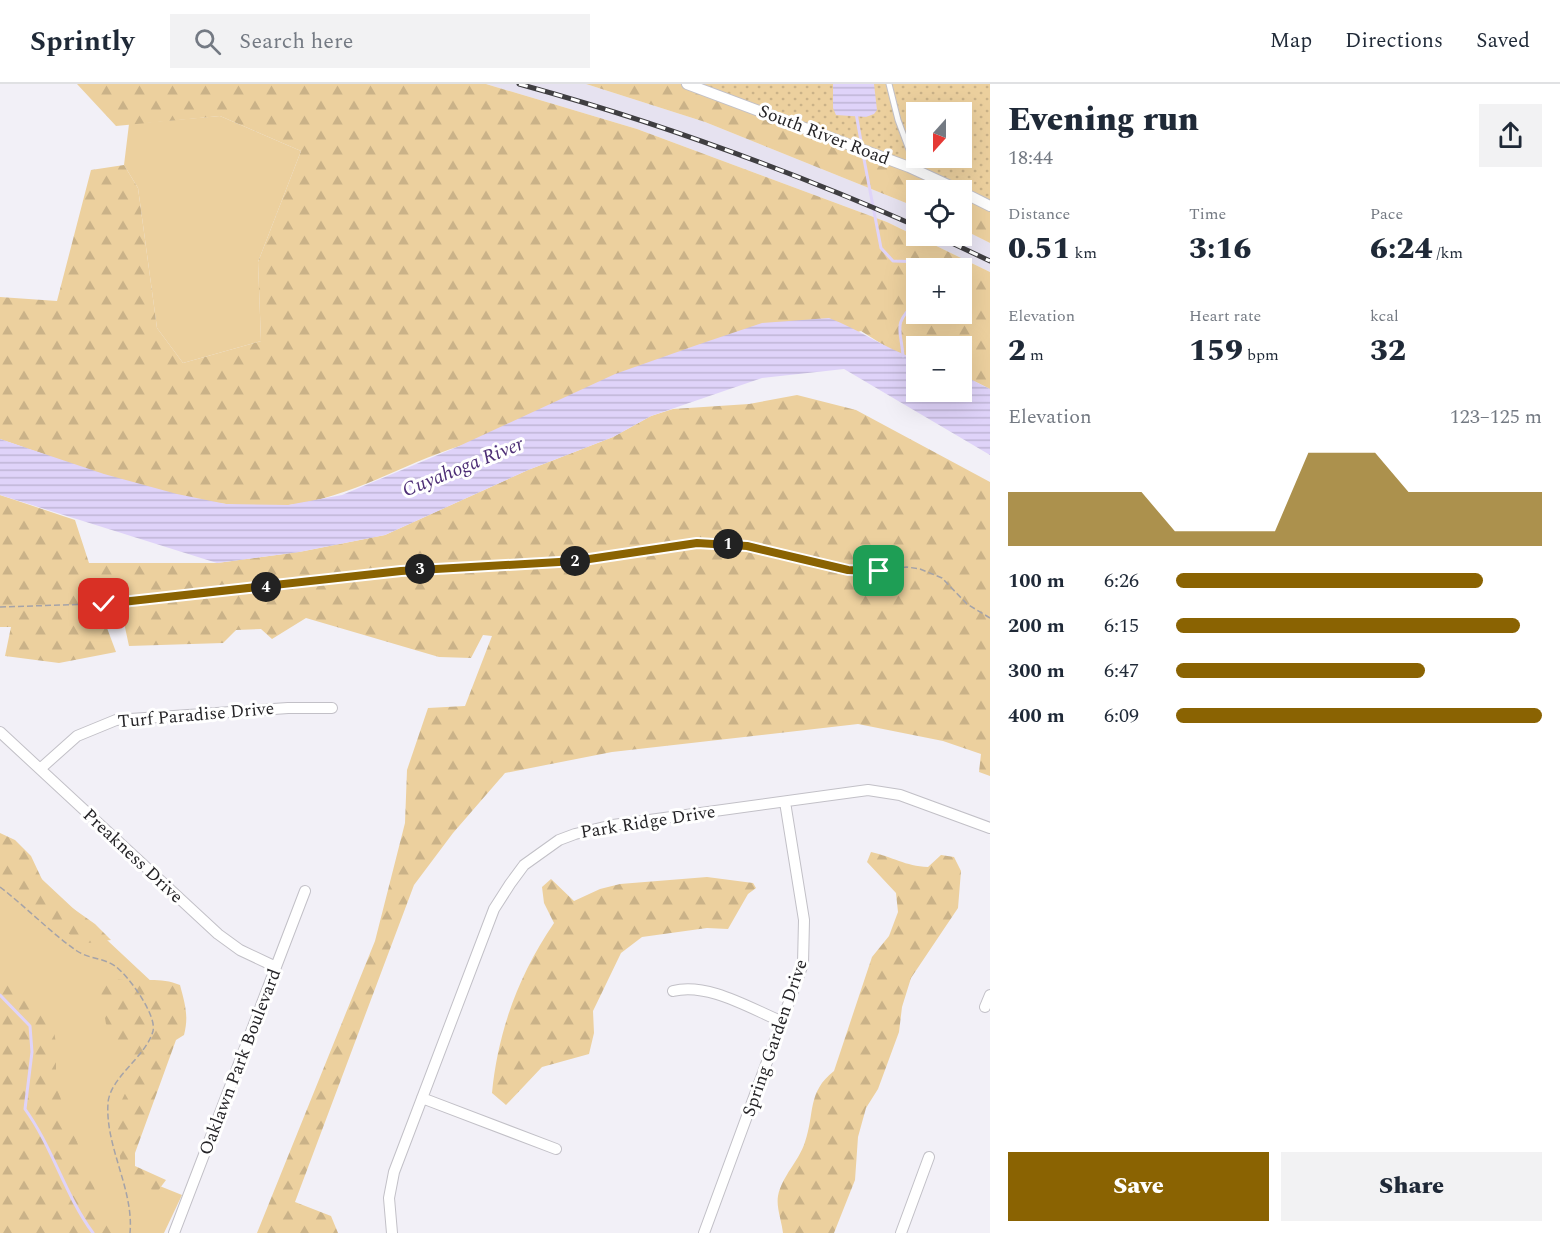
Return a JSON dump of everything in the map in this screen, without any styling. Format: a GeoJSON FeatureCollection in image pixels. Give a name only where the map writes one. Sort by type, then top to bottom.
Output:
{"type":"FeatureCollection","features":[{"type":"Feature","properties":{"kind":"street","name":"South River Road"},"geometry":{"type":"LineString","coordinates":[[687,84],[906,167]]}},
{"type":"Feature","properties":{"kind":"street","name":"South River Road"},"geometry":{"type":"LineString","coordinates":[[909,168],[936,180]]}},
{"type":"Feature","properties":{"kind":"street","name":"South River Road"},"geometry":{"type":"LineString","coordinates":[[972,197],[990,206]]}},
{"type":"Feature","properties":{"kind":"street","name":"Turf Paradise Drive"},"geometry":{"type":"LineString","coordinates":[[40,769],[77,736],[116,720],[288,708],[332,708]]}},
{"type":"Feature","properties":{"kind":"street","name":"Preakness Drive"},"geometry":{"type":"LineString","coordinates":[[0,732],[218,934],[240,950],[276,967]]}},
{"type":"Feature","properties":{"kind":"street","name":"Park Ridge Drive"},"geometry":{"type":"LineString","coordinates":[[392,1233],[390,1198],[392,1184],[494,909],[524,865],[544,849],[575,834],[613,825],[842,792],[883,791],[990,828]]}},
{"type":"Feature","properties":{"kind":"street","name":"Spring Garden Drive"},"geometry":{"type":"LineString","coordinates":[[704,1233],[799,980],[805,948],[798,871],[785,802]]}},
{"type":"Feature","properties":{"kind":"street","name":"Oaklawn Park Boulevard"},"geometry":{"type":"LineString","coordinates":[[174,1233],[305,891]]}},
{"type":"Feature","properties":{"kind":"street"},"geometry":{"type":"LineString","coordinates":[[673,991],[689,987],[709,992],[783,1022]]}},
{"type":"Feature","properties":{"kind":"street"},"geometry":{"type":"LineString","coordinates":[[985,1007],[990,995]]}},
{"type":"Feature","properties":{"kind":"street"},"geometry":{"type":"LineString","coordinates":[[422,1098],[556,1149]]}},
{"type":"Feature","properties":{"kind":"street"},"geometry":{"type":"LineString","coordinates":[[901,1233],[929,1157]]}},
{"type":"Feature","properties":{"kind":"lane"},"geometry":{"type":"LineString","coordinates":[[889,84],[906,142]]}},
{"type":"Feature","properties":{"kind":"path"},"geometry":{"type":"LineString","coordinates":[[0,607],[124,603],[401,571],[576,561],[658,547],[711,543],[766,549],[861,572],[907,567],[920,569],[942,578],[967,604],[990,618]]}},
{"type":"Feature","properties":{"kind":"path"},"geometry":{"type":"LineString","coordinates":[[0,887],[79,952],[116,966],[152,1016],[153,1031],[146,1048],[126,1071],[109,1097],[108,1104],[111,1135],[129,1210],[129,1233]]}},
{"type":"Feature","properties":{"kind":"shaded area"},"geometry":{"type":"Polygon","coordinates":[[[486,84],[586,84],[705,122],[906,203],[906,231],[887,222],[637,129],[486,84]]]}},
{"type":"Feature","properties":{"kind":"shaded area"},"geometry":{"type":"Polygon","coordinates":[[[972,234],[990,243],[990,272],[972,263],[972,258],[961,258],[936,246],[972,246],[972,234]]]}},
{"type":"Feature","properties":{"kind":"green space"},"geometry":{"type":"Polygon","coordinates":[[[77,84],[486,84],[637,129],[887,222],[906,231],[906,246],[936,246],[961,258],[906,258],[906,324],[972,324],[972,263],[990,272],[990,389],[972,380],[972,336],[906,336],[906,356],[893,351],[861,331],[460,446],[355,488],[312,501],[289,505],[254,506],[218,503],[180,496],[105,475],[0,439],[0,297],[57,301],[91,170],[124,165],[138,188],[157,328],[183,363],[261,341],[258,262],[301,151],[220,116],[116,126],[77,84]]]}},
{"type":"Feature","properties":{"kind":"green space"},"geometry":{"type":"Polygon","coordinates":[[[586,84],[990,84],[990,243],[972,234],[972,180],[906,180],[906,203],[705,122],[586,84]]]}},
{"type":"Feature","properties":{"kind":"green space"},"geometry":{"type":"Polygon","coordinates":[[[686,84],[990,84],[990,206],[972,197],[972,180],[936,180],[920,168],[972,168],[972,102],[906,102],[906,158],[686,84]]]}},
{"type":"Feature","properties":{"kind":"green space"},"geometry":{"type":"Polygon","coordinates":[[[220,116],[301,151],[258,262],[261,341],[183,363],[157,328],[138,188],[124,165],[129,124],[220,116]]]}},
{"type":"Feature","properties":{"kind":"green space"},"geometry":{"type":"Polygon","coordinates":[[[797,395],[856,410],[990,482],[990,776],[979,772],[981,754],[943,741],[858,724],[612,752],[505,773],[453,833],[414,885],[295,1202],[331,1216],[338,1233],[257,1233],[375,941],[405,823],[407,770],[428,708],[465,706],[492,636],[483,635],[471,658],[439,657],[306,618],[272,639],[261,629],[236,630],[223,643],[129,646],[123,618],[104,620],[116,652],[59,663],[5,656],[11,627],[0,627],[0,495],[75,520],[89,563],[217,563],[299,552],[385,535],[528,470],[613,437],[651,416],[673,409],[749,404],[797,395]]]}},
{"type":"Feature","properties":{"kind":"green space"},"geometry":{"type":"Polygon","coordinates":[[[0,833],[15,840],[31,856],[47,890],[95,924],[111,940],[80,944],[66,931],[23,906],[0,885],[0,833]]]}},
{"type":"Feature","properties":{"kind":"green space"},"geometry":{"type":"Polygon","coordinates":[[[0,840],[184,1012],[125,1172],[182,1195],[164,1233],[0,1233],[0,840]]]}},
{"type":"Feature","properties":{"kind":"green space"},"geometry":{"type":"Polygon","coordinates":[[[871,852],[912,865],[928,867],[941,855],[954,857],[961,871],[958,908],[911,978],[902,1007],[899,1032],[878,1089],[866,1108],[858,1137],[855,1180],[834,1233],[783,1233],[778,1205],[780,1189],[805,1142],[819,1087],[834,1071],[872,957],[889,936],[898,912],[896,893],[867,862],[871,852]]]}},
{"type":"Feature","properties":{"kind":"green space"},"geometry":{"type":"Polygon","coordinates":[[[707,877],[753,883],[756,888],[748,894],[728,929],[707,928],[642,937],[621,953],[593,1011],[594,1033],[589,1054],[542,1067],[506,1105],[492,1093],[499,1047],[512,1004],[530,962],[554,923],[544,903],[542,887],[551,879],[574,901],[600,889],[620,884],[707,877]]]}},
{"type":"Feature","properties":{"kind":"green space"},"geometry":{"type":"Polygon","coordinates":[[[0,970],[52,1020],[56,1043],[56,1086],[106,1219],[114,1223],[119,1233],[0,1233],[0,970]]]}},
{"type":"Feature","properties":{"kind":"green space"},"geometry":{"type":"Polygon","coordinates":[[[110,978],[154,980],[180,985],[185,1004],[184,1035],[176,1040],[135,1153],[135,1166],[166,1180],[157,1192],[123,1177],[117,1138],[118,1108],[132,1079],[130,1059],[106,1024],[101,993],[110,978]]]}},
{"type":"Feature","properties":{"kind":"water"},"geometry":{"type":"Polygon","coordinates":[[[833,84],[874,84],[877,110],[866,117],[836,115],[833,108],[833,84]]]}},
{"type":"Feature","properties":{"kind":"water","name":"Cuyahoga River"},"geometry":{"type":"Polygon","coordinates":[[[829,318],[906,355],[906,402],[972,402],[972,380],[990,389],[990,455],[844,369],[762,378],[651,416],[613,437],[528,470],[385,535],[299,552],[217,563],[0,495],[0,439],[104,474],[177,494],[226,504],[288,505],[342,495],[457,447],[615,374],[762,323],[829,318]]]}},
{"type":"Feature","properties":{"kind":"waterway"},"geometry":{"type":"LineString","coordinates":[[856,113],[862,147]]}},
{"type":"Feature","properties":{"kind":"waterway"},"geometry":{"type":"LineString","coordinates":[[863,154],[881,248],[893,261],[906,261]]}},
{"type":"Feature","properties":{"kind":"waterway"},"geometry":{"type":"LineString","coordinates":[[903,356],[900,327],[906,313]]}},
{"type":"Feature","properties":{"kind":"waterway"},"geometry":{"type":"LineString","coordinates":[[0,995],[30,1026],[32,1052],[25,1109],[44,1139],[74,1203],[93,1233]]}},
{"type":"Feature","properties":{"kind":"railway"},"geometry":{"type":"LineString","coordinates":[[519,84],[671,130],[819,185],[906,222]]}},
{"type":"Feature","properties":{"kind":"railway"},"geometry":{"type":"LineString","coordinates":[[958,246],[990,261]]}},
{"type":"Feature","properties":{"kind":"route"},"geometry":{"type":"LineString","coordinates":[[104,604],[221,593],[401,571],[576,561],[636,550],[697,543],[747,546],[848,570],[879,571]]}}]}
